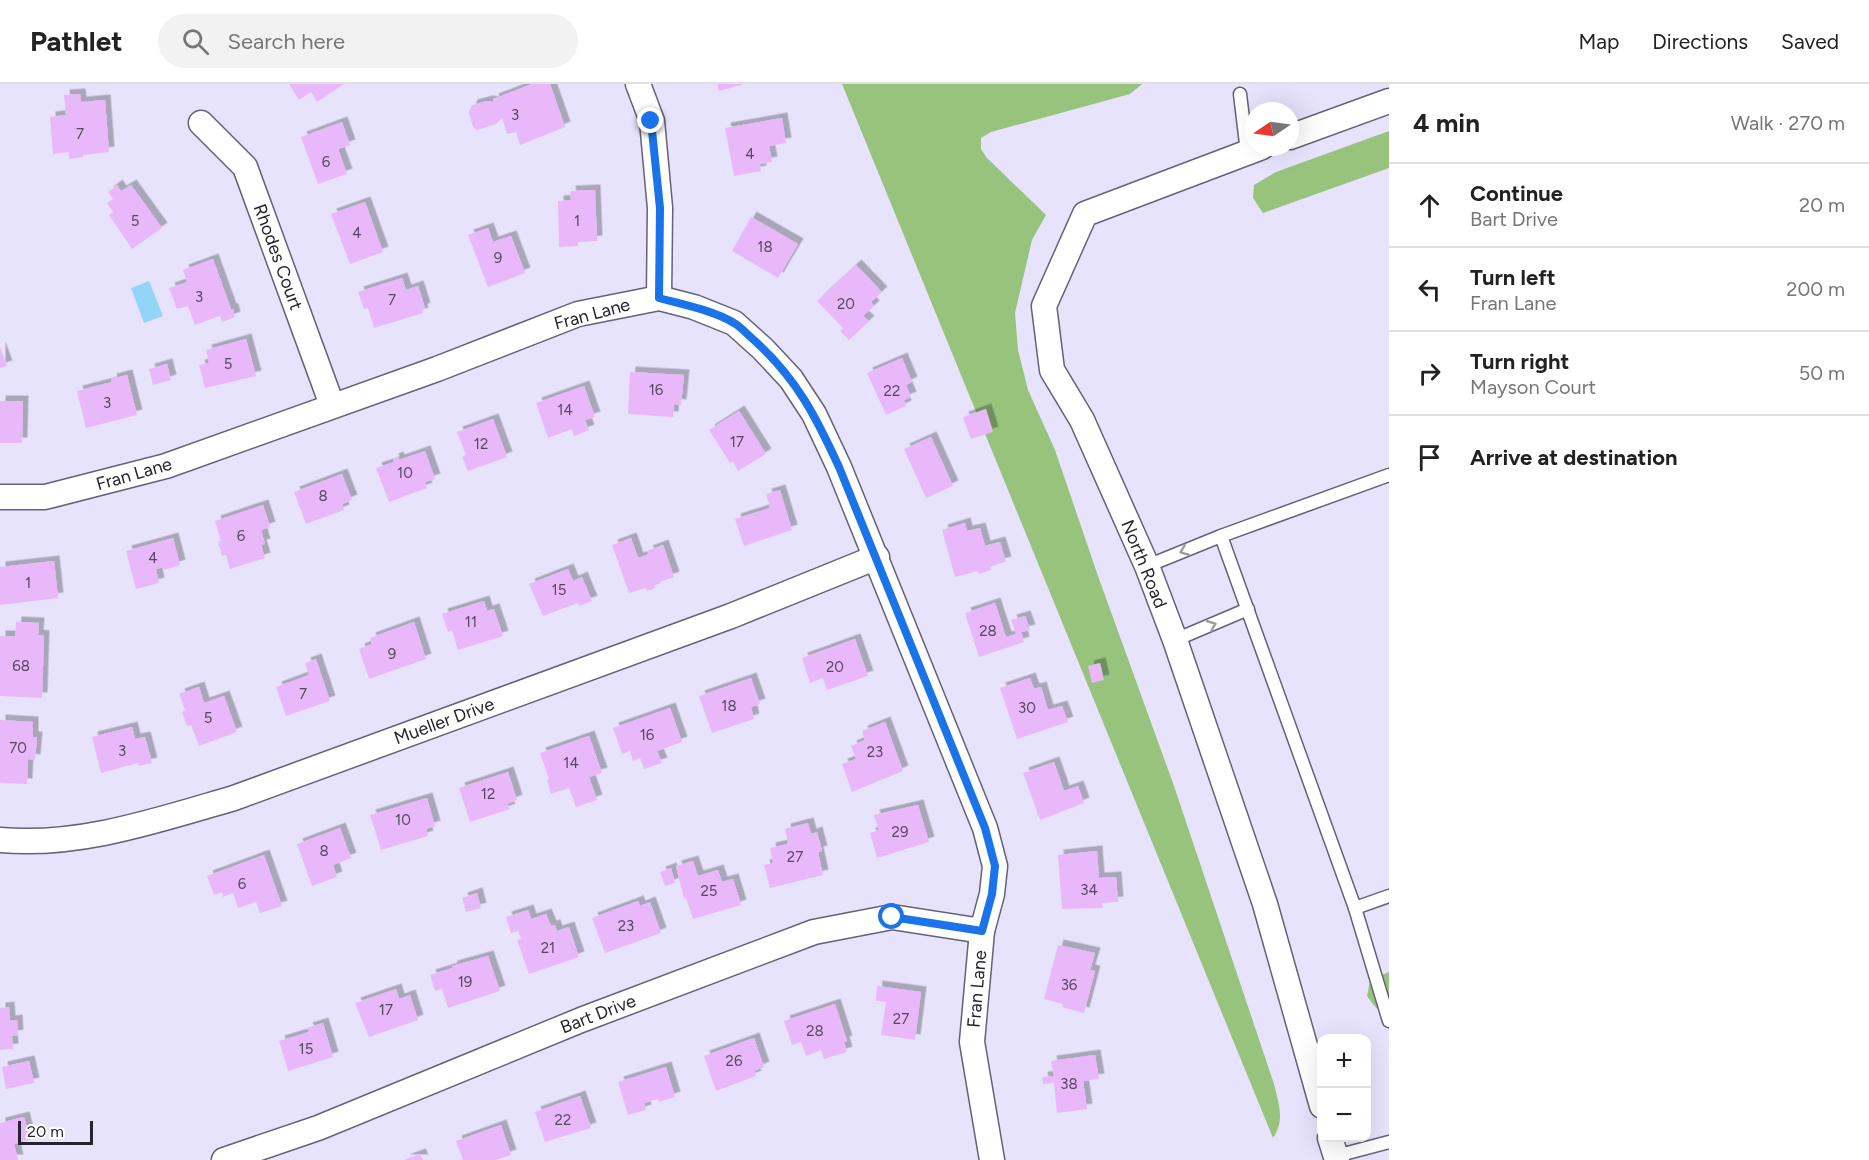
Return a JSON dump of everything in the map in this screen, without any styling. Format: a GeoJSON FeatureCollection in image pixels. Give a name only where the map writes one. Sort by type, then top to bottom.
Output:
{"type":"FeatureCollection","features":[{"type":"Feature","properties":{"kind":"street"},"geometry":{"type":"LineString","coordinates":[[638,84],[651,121],[654,143],[660,208],[659,298]]}},
{"type":"Feature","properties":{"kind":"street"},"geometry":{"type":"LineString","coordinates":[[1299,133],[1389,101]]}},
{"type":"Feature","properties":{"kind":"street","name":"Rhodes Court"},"geometry":{"type":"LineString","coordinates":[[201,123],[245,167],[332,405]]}},
{"type":"Feature","properties":{"kind":"street","name":"North Road"},"geometry":{"type":"LineString","coordinates":[[1245,153],[1085,214],[1044,306],[1052,370],[1082,420],[1147,566],[1175,640],[1265,904],[1317,1088]]}},
{"type":"Feature","properties":{"kind":"street","name":"Fran Lane"},"geometry":{"type":"LineString","coordinates":[[0,497],[45,497],[156,469],[437,369],[578,314],[659,298],[694,307],[734,323],[791,379],[814,414],[839,467],[985,828],[995,866],[992,894],[982,931],[972,1042],[992,1160]]}},
{"type":"Feature","properties":{"kind":"street","name":"Mueller Drive"},"geometry":{"type":"LineString","coordinates":[[0,840],[22,842],[89,837],[150,823],[234,798],[731,616],[876,558]]}},
{"type":"Feature","properties":{"kind":"street","name":"Bart Drive"},"geometry":{"type":"LineString","coordinates":[[224,1160],[318,1128],[581,1020],[814,932],[892,917],[982,931]]}},
{"type":"Feature","properties":{"kind":"lane"},"geometry":{"type":"LineString","coordinates":[[1240,94],[1245,114]]}},
{"type":"Feature","properties":{"kind":"lane"},"geometry":{"type":"LineString","coordinates":[[1147,566],[1221,536],[1389,476]]}},
{"type":"Feature","properties":{"kind":"lane"},"geometry":{"type":"LineString","coordinates":[[1221,536],[1355,908],[1389,1021]]}},
{"type":"Feature","properties":{"kind":"lane"},"geometry":{"type":"LineString","coordinates":[[1175,640],[1248,609]]}},
{"type":"Feature","properties":{"kind":"lane"},"geometry":{"type":"LineString","coordinates":[[1355,908],[1389,896]]}},
{"type":"Feature","properties":{"kind":"lane"},"geometry":{"type":"LineString","coordinates":[[1334,1151],[1389,1142]]}},
{"type":"Feature","properties":{"kind":"green space"},"geometry":{"type":"Polygon","coordinates":[[[842,84],[1142,84],[1130,94],[991,132],[981,138],[981,149],[987,158],[1046,215],[1032,240],[1015,313],[1018,350],[1028,390],[1055,450],[1174,786],[1274,1084],[1280,1119],[1273,1138],[842,84]]]}},
{"type":"Feature","properties":{"kind":"green space"},"geometry":{"type":"Polygon","coordinates":[[[1389,131],[1389,168],[1263,213],[1253,198],[1254,185],[1276,172],[1389,131]]]}},
{"type":"Feature","properties":{"kind":"green space"},"geometry":{"type":"Polygon","coordinates":[[[1389,972],[1389,1014],[1379,1010],[1367,996],[1370,980],[1389,972]]]}},
{"type":"Feature","properties":{"kind":"water"},"geometry":{"type":"Polygon","coordinates":[[[149,281],[163,316],[144,323],[131,288],[149,281]]]}},
{"type":"Feature","properties":{"kind":"building"},"geometry":{"type":"Polygon","coordinates":[[[289,84],[344,84],[317,102],[311,92],[299,100],[289,84]]]}},
{"type":"Feature","properties":{"kind":"building"},"geometry":{"type":"Polygon","coordinates":[[[532,84],[550,84],[565,127],[520,145],[516,132],[507,134],[502,118],[496,124],[477,130],[473,127],[469,112],[472,105],[487,101],[494,102],[493,99],[532,84]]]}},
{"type":"Feature","properties":{"kind":"building"},"geometry":{"type":"Polygon","coordinates":[[[717,84],[742,84],[742,85],[719,91],[717,84]]]}},
{"type":"Feature","properties":{"kind":"building"},"geometry":{"type":"Polygon","coordinates":[[[80,94],[81,102],[105,100],[109,152],[69,159],[69,152],[53,154],[50,117],[66,115],[64,95],[80,94]]]}},
{"type":"Feature","properties":{"kind":"building"},"geometry":{"type":"Polygon","coordinates":[[[782,118],[786,143],[769,146],[772,162],[760,164],[761,171],[734,176],[725,128],[782,118]]]}},
{"type":"Feature","properties":{"kind":"building"},"geometry":{"type":"Polygon","coordinates":[[[342,122],[350,145],[338,149],[347,174],[318,184],[301,137],[342,122]]]}},
{"type":"Feature","properties":{"kind":"building"},"geometry":{"type":"Polygon","coordinates":[[[117,185],[121,191],[131,185],[162,228],[132,249],[109,215],[113,212],[107,203],[113,199],[108,192],[117,185]]]}},
{"type":"Feature","properties":{"kind":"building"},"geometry":{"type":"Polygon","coordinates":[[[595,190],[597,241],[578,242],[578,246],[559,247],[558,201],[571,200],[570,191],[595,190]]]}},
{"type":"Feature","properties":{"kind":"building"},"geometry":{"type":"Polygon","coordinates":[[[365,202],[383,252],[350,264],[331,214],[365,202]]]}},
{"type":"Feature","properties":{"kind":"building"},"geometry":{"type":"Polygon","coordinates":[[[751,217],[798,244],[778,278],[732,251],[751,217]]]}},
{"type":"Feature","properties":{"kind":"building"},"geometry":{"type":"Polygon","coordinates":[[[488,228],[493,242],[511,236],[525,273],[488,287],[468,235],[488,228]]]}},
{"type":"Feature","properties":{"kind":"building"},"geometry":{"type":"Polygon","coordinates":[[[213,259],[235,317],[222,322],[220,316],[195,325],[188,306],[177,309],[169,288],[187,282],[183,270],[213,259]]]}},
{"type":"Feature","properties":{"kind":"building"},"geometry":{"type":"Polygon","coordinates":[[[856,265],[882,292],[871,302],[874,306],[863,316],[869,321],[849,340],[840,331],[843,328],[817,301],[856,265]]]}},
{"type":"Feature","properties":{"kind":"building"},"geometry":{"type":"Polygon","coordinates":[[[402,278],[406,290],[418,286],[425,308],[422,309],[423,313],[374,328],[368,308],[364,309],[358,292],[402,278]]]}},
{"type":"Feature","properties":{"kind":"building"},"geometry":{"type":"Polygon","coordinates":[[[246,339],[256,376],[205,388],[199,365],[209,363],[206,350],[246,339]]]}},
{"type":"Feature","properties":{"kind":"building"},"geometry":{"type":"Polygon","coordinates":[[[0,347],[7,366],[0,368],[0,347]]]}},
{"type":"Feature","properties":{"kind":"building"},"geometry":{"type":"Polygon","coordinates":[[[902,358],[912,382],[906,385],[911,397],[904,400],[906,406],[886,415],[867,373],[902,358]]]}},
{"type":"Feature","properties":{"kind":"building"},"geometry":{"type":"Polygon","coordinates":[[[167,364],[171,380],[153,385],[149,369],[167,364]]]}},
{"type":"Feature","properties":{"kind":"building"},"geometry":{"type":"Polygon","coordinates":[[[630,372],[684,375],[681,405],[674,404],[673,417],[628,414],[630,372]]]}},
{"type":"Feature","properties":{"kind":"building"},"geometry":{"type":"Polygon","coordinates":[[[127,375],[137,415],[86,428],[77,391],[112,382],[111,379],[127,375]]]}},
{"type":"Feature","properties":{"kind":"building"},"geometry":{"type":"Polygon","coordinates":[[[584,386],[595,417],[585,420],[589,430],[574,436],[572,429],[548,438],[536,403],[584,386]]]}},
{"type":"Feature","properties":{"kind":"building"},"geometry":{"type":"Polygon","coordinates":[[[0,401],[23,401],[22,443],[0,443],[0,401]]]}},
{"type":"Feature","properties":{"kind":"building"},"geometry":{"type":"Polygon","coordinates":[[[986,409],[993,432],[971,439],[963,417],[986,409]]]}},
{"type":"Feature","properties":{"kind":"building"},"geometry":{"type":"Polygon","coordinates":[[[739,411],[766,454],[738,471],[733,461],[730,463],[709,430],[739,411]]]}},
{"type":"Feature","properties":{"kind":"building"},"geometry":{"type":"Polygon","coordinates":[[[493,419],[507,457],[468,471],[462,457],[466,455],[457,432],[493,419]]]}},
{"type":"Feature","properties":{"kind":"building"},"geometry":{"type":"Polygon","coordinates":[[[931,437],[953,486],[926,498],[904,449],[931,437]]]}},
{"type":"Feature","properties":{"kind":"building"},"geometry":{"type":"Polygon","coordinates":[[[425,451],[435,479],[425,482],[427,488],[389,502],[376,468],[394,462],[393,459],[398,457],[399,460],[425,451]]]}},
{"type":"Feature","properties":{"kind":"building"},"geometry":{"type":"Polygon","coordinates":[[[342,474],[352,500],[342,504],[344,510],[306,524],[294,492],[342,474]]]}},
{"type":"Feature","properties":{"kind":"building"},"geometry":{"type":"Polygon","coordinates":[[[780,490],[792,530],[744,546],[735,519],[770,508],[766,494],[780,490]]]}},
{"type":"Feature","properties":{"kind":"building"},"geometry":{"type":"Polygon","coordinates":[[[263,505],[270,527],[261,530],[265,544],[261,545],[265,558],[230,569],[226,555],[222,556],[218,542],[221,541],[215,521],[263,505]]]}},
{"type":"Feature","properties":{"kind":"building"},"geometry":{"type":"Polygon","coordinates":[[[965,523],[967,531],[980,528],[985,546],[1000,542],[1006,562],[990,566],[991,570],[979,574],[978,571],[955,577],[942,530],[965,523]]]}},
{"type":"Feature","properties":{"kind":"building"},"geometry":{"type":"Polygon","coordinates":[[[173,538],[180,565],[164,570],[163,567],[156,569],[159,583],[136,589],[126,551],[173,538]]]}},
{"type":"Feature","properties":{"kind":"building"},"geometry":{"type":"Polygon","coordinates":[[[631,538],[638,558],[649,554],[647,551],[663,545],[674,577],[654,584],[655,588],[647,591],[646,588],[629,593],[612,545],[631,538]]]}},
{"type":"Feature","properties":{"kind":"building"},"geometry":{"type":"Polygon","coordinates":[[[54,561],[58,598],[0,605],[0,567],[54,561]]]}},
{"type":"Feature","properties":{"kind":"building"},"geometry":{"type":"Polygon","coordinates":[[[568,569],[573,581],[582,577],[592,601],[579,606],[578,603],[543,616],[529,584],[568,569]]]}},
{"type":"Feature","properties":{"kind":"building"},"geometry":{"type":"Polygon","coordinates":[[[484,601],[487,611],[494,609],[503,636],[458,650],[452,630],[448,632],[442,614],[484,601]]]}},
{"type":"Feature","properties":{"kind":"building"},"geometry":{"type":"Polygon","coordinates":[[[995,603],[1006,637],[1016,634],[1011,620],[1025,616],[1030,630],[1021,632],[1024,642],[979,657],[965,613],[995,603]]]}},
{"type":"Feature","properties":{"kind":"building"},"geometry":{"type":"Polygon","coordinates":[[[16,622],[39,623],[38,635],[44,636],[42,698],[0,696],[0,636],[15,636],[16,622]]]}},
{"type":"Feature","properties":{"kind":"building"},"geometry":{"type":"Polygon","coordinates":[[[414,622],[426,659],[369,679],[359,649],[372,644],[370,638],[414,622]]]}},
{"type":"Feature","properties":{"kind":"building"},"geometry":{"type":"Polygon","coordinates":[[[855,639],[868,676],[827,690],[823,678],[810,683],[802,658],[855,639]]]}},
{"type":"Feature","properties":{"kind":"building"},"geometry":{"type":"Polygon","coordinates":[[[316,659],[330,701],[286,716],[276,687],[309,675],[305,663],[316,659]]]}},
{"type":"Feature","properties":{"kind":"building"},"geometry":{"type":"Polygon","coordinates":[[[1100,663],[1104,680],[1092,683],[1088,666],[1100,663]]]}},
{"type":"Feature","properties":{"kind":"building"},"geometry":{"type":"Polygon","coordinates":[[[751,678],[760,704],[751,707],[754,719],[712,733],[699,696],[751,678]]]}},
{"type":"Feature","properties":{"kind":"building"},"geometry":{"type":"Polygon","coordinates":[[[1030,678],[1034,689],[1041,687],[1048,710],[1062,706],[1068,722],[1017,739],[1000,688],[1030,678]]]}},
{"type":"Feature","properties":{"kind":"building"},"geometry":{"type":"Polygon","coordinates":[[[199,687],[204,703],[224,696],[237,732],[199,746],[191,725],[187,726],[182,712],[185,710],[179,694],[199,687]]]}},
{"type":"Feature","properties":{"kind":"building"},"geometry":{"type":"Polygon","coordinates":[[[670,708],[682,742],[657,751],[662,763],[644,769],[640,758],[633,761],[630,751],[622,754],[613,728],[670,708]]]}},
{"type":"Feature","properties":{"kind":"building"},"geometry":{"type":"Polygon","coordinates":[[[0,720],[33,722],[33,737],[37,737],[35,760],[28,759],[27,784],[0,783],[0,720]]]}},
{"type":"Feature","properties":{"kind":"building"},"geometry":{"type":"Polygon","coordinates":[[[885,722],[903,771],[852,792],[842,764],[856,759],[851,746],[865,740],[862,731],[885,722]]]}},
{"type":"Feature","properties":{"kind":"building"},"geometry":{"type":"Polygon","coordinates":[[[132,727],[135,739],[145,737],[152,763],[139,766],[138,763],[101,773],[92,737],[132,727]]]}},
{"type":"Feature","properties":{"kind":"building"},"geometry":{"type":"Polygon","coordinates":[[[589,736],[602,773],[589,777],[597,800],[576,807],[569,788],[551,794],[547,780],[549,779],[540,753],[589,736]]]}},
{"type":"Feature","properties":{"kind":"building"},"geometry":{"type":"Polygon","coordinates":[[[1054,762],[1064,791],[1078,786],[1084,803],[1040,820],[1023,773],[1054,762]]]}},
{"type":"Feature","properties":{"kind":"building"},"geometry":{"type":"Polygon","coordinates":[[[508,772],[517,800],[507,804],[510,809],[470,822],[459,788],[508,772]]]}},
{"type":"Feature","properties":{"kind":"building"},"geometry":{"type":"Polygon","coordinates":[[[427,798],[435,826],[426,829],[428,836],[381,850],[370,815],[427,798]]]}},
{"type":"Feature","properties":{"kind":"building"},"geometry":{"type":"Polygon","coordinates":[[[918,805],[929,842],[877,858],[870,833],[879,830],[874,815],[918,805]]]}},
{"type":"Feature","properties":{"kind":"building"},"geometry":{"type":"Polygon","coordinates":[[[808,823],[811,834],[817,832],[822,851],[818,852],[823,875],[770,888],[764,865],[773,863],[770,848],[788,844],[785,829],[808,823]]]}},
{"type":"Feature","properties":{"kind":"building"},"geometry":{"type":"Polygon","coordinates":[[[340,828],[351,858],[333,865],[337,877],[312,886],[297,844],[340,828]]]}},
{"type":"Feature","properties":{"kind":"building"},"geometry":{"type":"Polygon","coordinates":[[[1097,851],[1099,878],[1116,877],[1118,902],[1102,903],[1103,908],[1062,909],[1058,855],[1097,851]]]}},
{"type":"Feature","properties":{"kind":"building"},"geometry":{"type":"Polygon","coordinates":[[[264,855],[282,906],[260,913],[256,902],[238,908],[233,893],[223,897],[222,892],[214,895],[207,876],[264,855]]]}},
{"type":"Feature","properties":{"kind":"building"},"geometry":{"type":"Polygon","coordinates":[[[693,861],[698,876],[718,870],[722,882],[733,879],[741,905],[693,919],[686,898],[684,899],[676,866],[693,861]]]}},
{"type":"Feature","properties":{"kind":"building"},"geometry":{"type":"Polygon","coordinates":[[[671,868],[675,883],[665,886],[660,872],[671,868]]]}},
{"type":"Feature","properties":{"kind":"building"},"geometry":{"type":"Polygon","coordinates":[[[477,893],[481,908],[466,912],[462,898],[477,893]]]}},
{"type":"Feature","properties":{"kind":"building"},"geometry":{"type":"Polygon","coordinates":[[[638,901],[640,906],[650,902],[661,933],[605,953],[592,918],[638,901]]]}},
{"type":"Feature","properties":{"kind":"building"},"geometry":{"type":"Polygon","coordinates":[[[528,910],[531,919],[546,914],[551,926],[555,925],[557,931],[569,927],[579,957],[529,974],[517,940],[521,939],[518,931],[511,933],[506,917],[528,910]]]}},
{"type":"Feature","properties":{"kind":"building"},"geometry":{"type":"Polygon","coordinates":[[[1058,945],[1095,953],[1090,970],[1095,971],[1084,1013],[1044,999],[1058,945]]]}},
{"type":"Feature","properties":{"kind":"building"},"geometry":{"type":"Polygon","coordinates":[[[488,956],[500,991],[448,1008],[442,989],[435,991],[430,975],[488,956]]]}},
{"type":"Feature","properties":{"kind":"building"},"geometry":{"type":"Polygon","coordinates":[[[877,986],[921,992],[915,1040],[881,1035],[886,1002],[876,1001],[877,986]]]}},
{"type":"Feature","properties":{"kind":"building"},"geometry":{"type":"Polygon","coordinates":[[[396,989],[399,999],[410,995],[418,1020],[369,1037],[355,1003],[396,989]]]}},
{"type":"Feature","properties":{"kind":"building"},"geometry":{"type":"Polygon","coordinates":[[[835,1004],[847,1041],[844,1042],[847,1052],[824,1059],[821,1050],[806,1056],[801,1042],[792,1045],[784,1021],[835,1004]]]}},
{"type":"Feature","properties":{"kind":"building"},"geometry":{"type":"Polygon","coordinates":[[[9,1007],[10,1021],[17,1020],[18,1035],[12,1036],[13,1049],[0,1050],[0,1008],[9,1007]]]}},
{"type":"Feature","properties":{"kind":"building"},"geometry":{"type":"Polygon","coordinates":[[[323,1023],[333,1057],[288,1071],[279,1041],[309,1032],[307,1028],[323,1023]]]}},
{"type":"Feature","properties":{"kind":"building"},"geometry":{"type":"Polygon","coordinates":[[[754,1038],[764,1067],[754,1071],[756,1076],[716,1091],[704,1056],[754,1038]]]}},
{"type":"Feature","properties":{"kind":"building"},"geometry":{"type":"Polygon","coordinates":[[[1095,1055],[1099,1079],[1083,1081],[1087,1109],[1057,1113],[1054,1083],[1043,1084],[1042,1077],[1054,1076],[1051,1061],[1095,1055]]]}},
{"type":"Feature","properties":{"kind":"building"},"geometry":{"type":"Polygon","coordinates":[[[29,1061],[34,1083],[6,1089],[2,1067],[29,1061]]]}},
{"type":"Feature","properties":{"kind":"building"},"geometry":{"type":"Polygon","coordinates":[[[666,1067],[675,1097],[659,1102],[658,1099],[644,1103],[646,1110],[628,1115],[618,1082],[666,1067]]]}},
{"type":"Feature","properties":{"kind":"building"},"geometry":{"type":"Polygon","coordinates":[[[580,1096],[591,1128],[545,1142],[535,1112],[580,1096]]]}},
{"type":"Feature","properties":{"kind":"building"},"geometry":{"type":"Polygon","coordinates":[[[24,1117],[30,1140],[14,1144],[18,1160],[0,1160],[0,1123],[24,1117]]]}},
{"type":"Feature","properties":{"kind":"building"},"geometry":{"type":"Polygon","coordinates":[[[501,1125],[511,1155],[496,1160],[463,1160],[456,1141],[501,1125]]]}},
{"type":"Feature","properties":{"kind":"building"},"geometry":{"type":"Polygon","coordinates":[[[420,1154],[423,1160],[404,1160],[420,1154]]]}},
{"type":"Feature","properties":{"kind":"route"},"geometry":{"type":"LineString","coordinates":[[651,121],[660,208],[659,298],[694,307],[734,323],[791,379],[814,414],[839,467],[985,828],[995,866],[992,894],[982,931],[892,917]]}}]}
